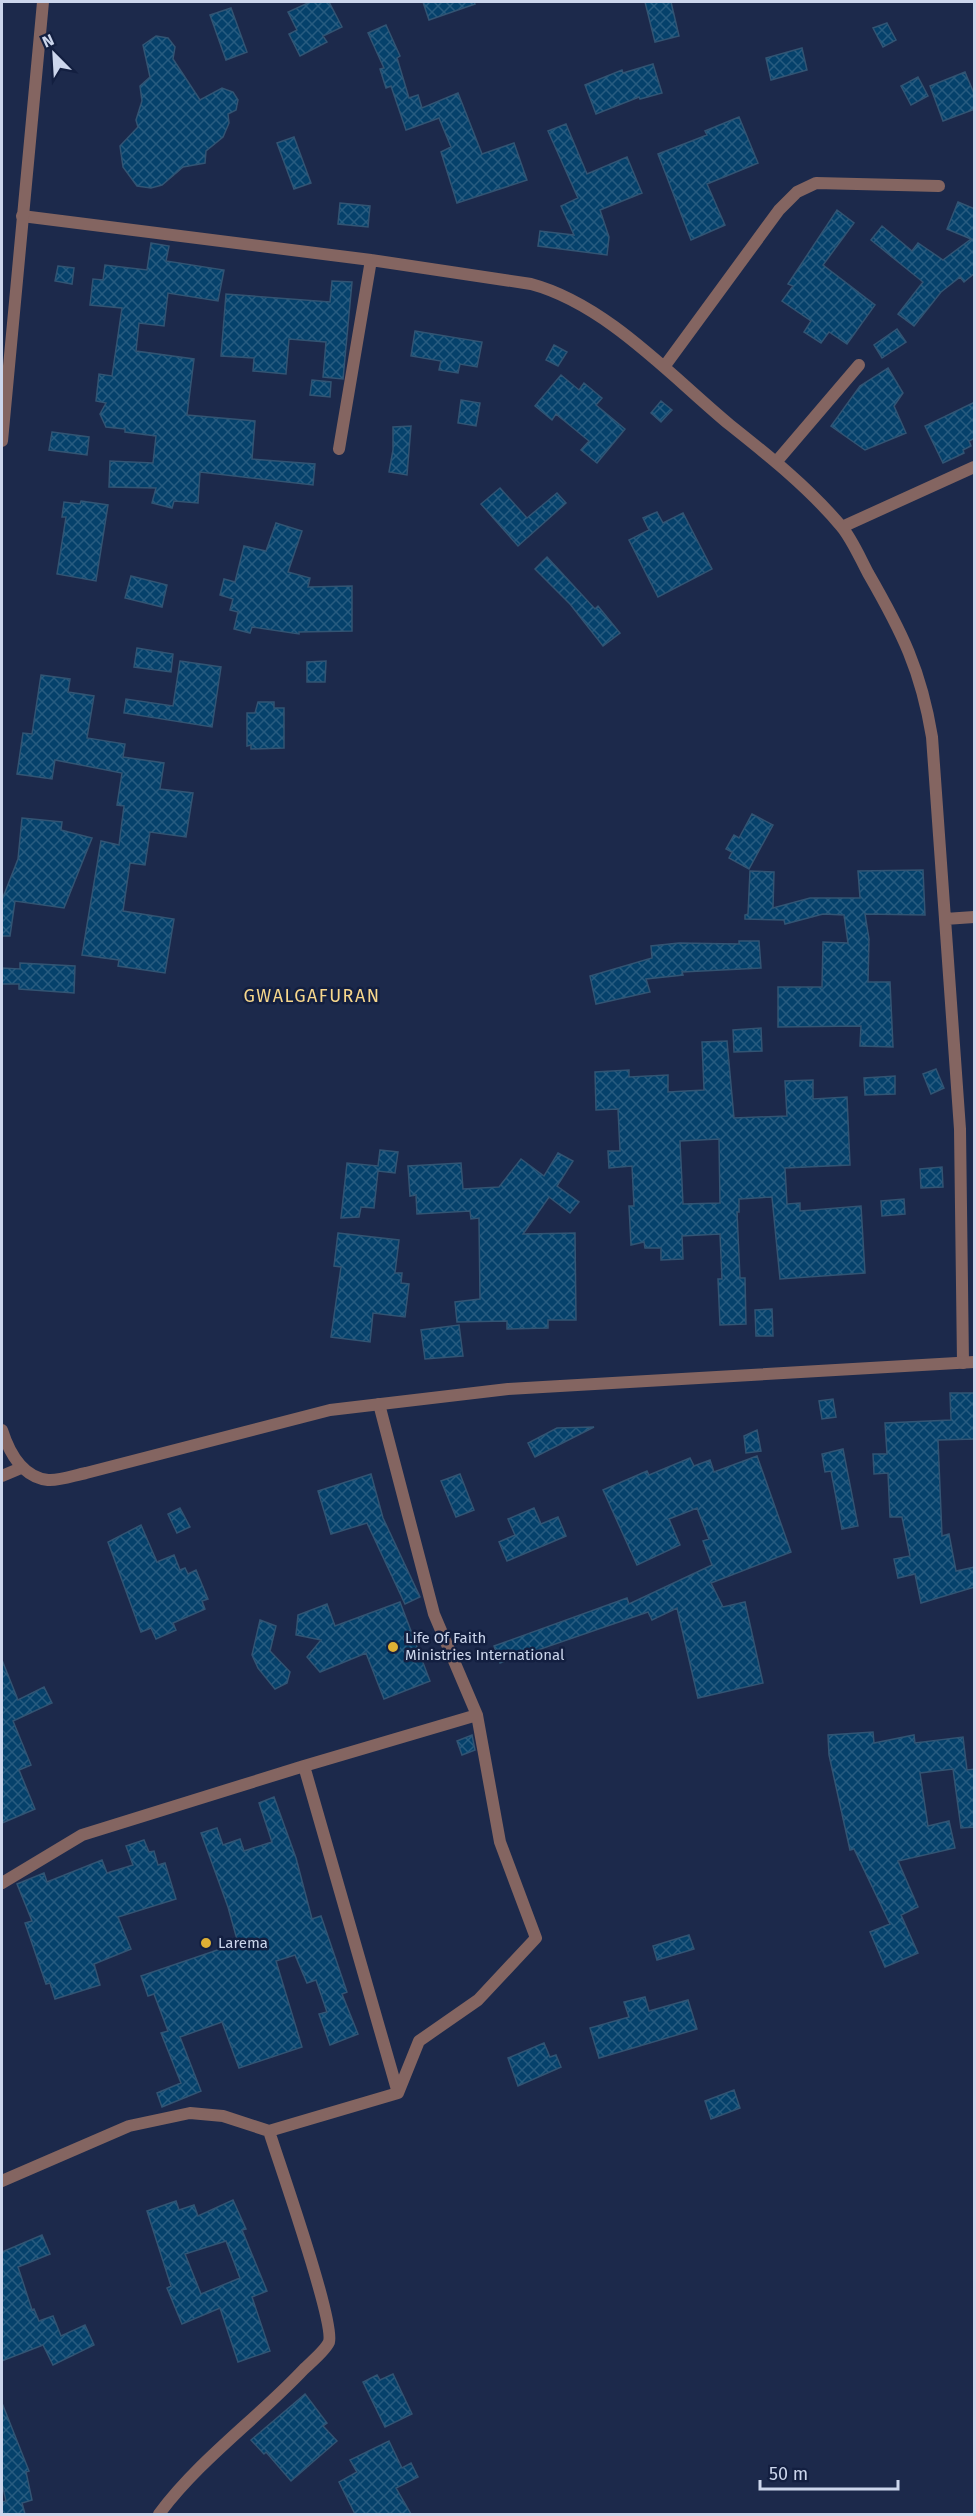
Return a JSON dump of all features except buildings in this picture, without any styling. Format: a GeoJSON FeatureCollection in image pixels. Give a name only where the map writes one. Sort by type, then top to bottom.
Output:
{"type":"FeatureCollection","features":[{"type":"Feature","properties":{"kind":"street"},"geometry":{"type":"LineString","coordinates":[[2,440],[43,2]]}},
{"type":"Feature","properties":{"kind":"street"},"geometry":{"type":"LineString","coordinates":[[664,367],[779,210],[797,192],[816,183],[939,186]]}},
{"type":"Feature","properties":{"kind":"street"},"geometry":{"type":"LineString","coordinates":[[2,1430],[6,1444],[21,1468],[47,1480],[86,1473],[330,1410],[508,1389],[969,1363],[960,1129],[932,737],[916,663],[892,613],[842,527],[777,461],[664,367],[582,304],[556,291],[531,284],[371,260],[22,216]]}},
{"type":"Feature","properties":{"kind":"street"},"geometry":{"type":"LineString","coordinates":[[339,449],[371,260]]}},
{"type":"Feature","properties":{"kind":"street"},"geometry":{"type":"LineString","coordinates":[[777,461],[860,365]]}},
{"type":"Feature","properties":{"kind":"street"},"geometry":{"type":"LineString","coordinates":[[842,527],[975,467]]}},
{"type":"Feature","properties":{"kind":"street"},"geometry":{"type":"LineString","coordinates":[[945,919],[975,917]]}},
{"type":"Feature","properties":{"kind":"street"},"geometry":{"type":"LineString","coordinates":[[379,1404],[434,1614],[477,1715],[500,1842],[536,1938],[478,2000],[419,2041],[398,2093]]}},
{"type":"Feature","properties":{"kind":"street"},"geometry":{"type":"LineString","coordinates":[[2,1476],[21,1468]]}},
{"type":"Feature","properties":{"kind":"street"},"geometry":{"type":"LineString","coordinates":[[2,1883],[82,1835],[477,1715]]}},
{"type":"Feature","properties":{"kind":"street"},"geometry":{"type":"LineString","coordinates":[[304,1766],[398,2093]]}},
{"type":"Feature","properties":{"kind":"street"},"geometry":{"type":"LineString","coordinates":[[2,2181],[129,2126],[190,2113],[223,2116],[269,2131],[398,2093]]}},
{"type":"Feature","properties":{"kind":"street"},"geometry":{"type":"LineString","coordinates":[[159,2514],[182,2483],[280,2395],[328,2343],[330,2328],[269,2131]]}},
{"type":"Feature","properties":{"kind":"place","name":"Life Of Faith Ministries International"},"geometry":{"type":"Point","coordinates":[393,1647]}},
{"type":"Feature","properties":{"kind":"place","name":"Larema"},"geometry":{"type":"Point","coordinates":[206,1943]}},
{"type":"Feature","properties":{"kind":"district","name":"GWALGAFURAN"},"geometry":{"type":"Point","coordinates":[312,996]}}]}
